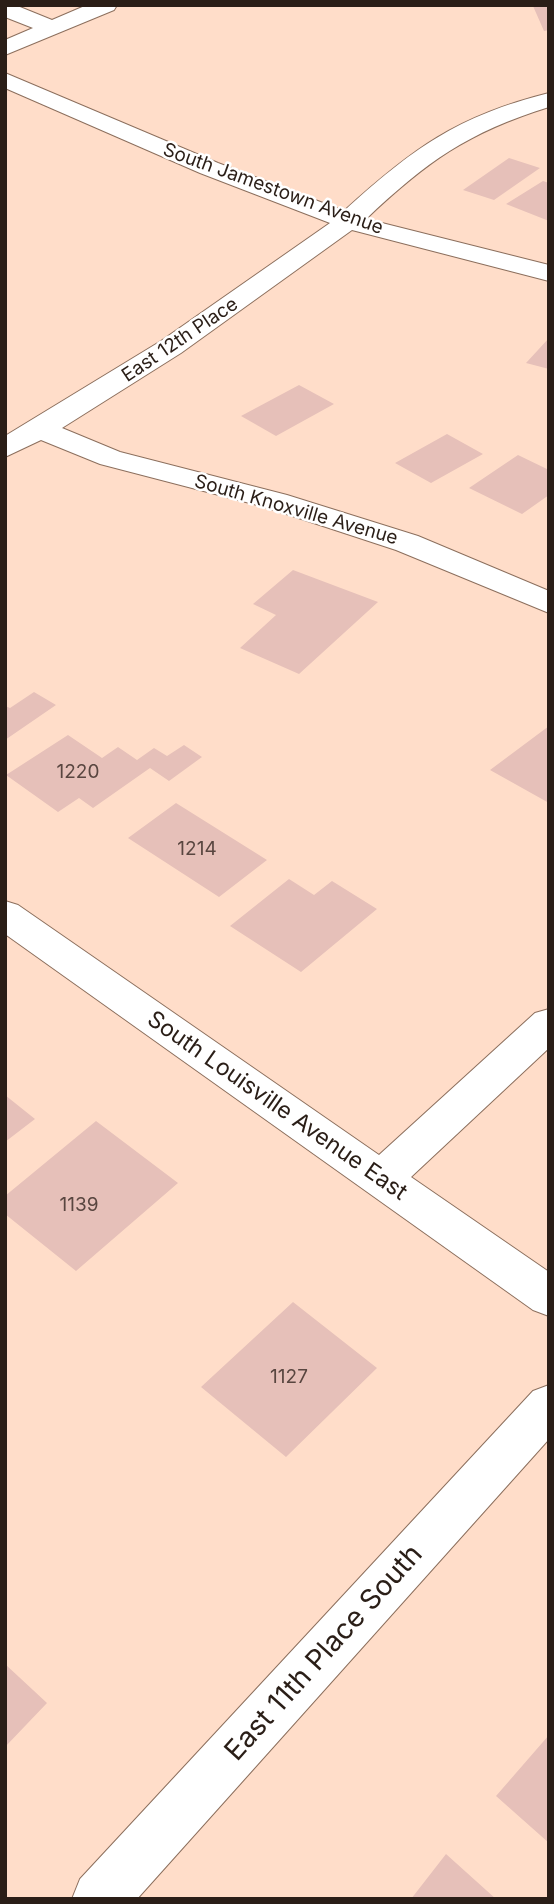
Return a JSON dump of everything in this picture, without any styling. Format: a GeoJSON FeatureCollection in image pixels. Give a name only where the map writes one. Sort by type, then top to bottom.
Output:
{"type":"FeatureCollection","features":[{"type":"Feature","properties":{"kind":"street"},"geometry":{"type":"LineString","coordinates":[[5,48],[106,5]]}},
{"type":"Feature","properties":{"kind":"street"},"geometry":{"type":"LineString","coordinates":[[5,9],[52,28]]}},
{"type":"Feature","properties":{"kind":"street","name":"South Jamestown Avenue"},"geometry":{"type":"LineString","coordinates":[[5,80],[209,168],[349,222],[549,273]]}},
{"type":"Feature","properties":{"kind":"street","name":"East 12th Place"},"geometry":{"type":"LineString","coordinates":[[5,448],[152,360],[349,222],[391,181],[444,140],[504,113],[549,100]]}},
{"type":"Feature","properties":{"kind":"street","name":"South Knoxville Avenue"},"geometry":{"type":"LineString","coordinates":[[40,429],[110,458],[276,500],[396,539],[549,603]]}},
{"type":"Feature","properties":{"kind":"street","name":"South Louisville Avenue East"},"geometry":{"type":"LineString","coordinates":[[5,915],[549,1297]]}},
{"type":"Feature","properties":{"kind":"street"},"geometry":{"type":"LineString","coordinates":[[380,1180],[549,1024]]}},
{"type":"Feature","properties":{"kind":"street","name":"East 11th Place South"},"geometry":{"type":"LineString","coordinates":[[100,1899],[549,1406]]}},
{"type":"Feature","properties":{"kind":"building"},"geometry":{"type":"Polygon","coordinates":[[[533,6],[549,6],[549,30],[544,31],[533,6]]]}},
{"type":"Feature","properties":{"kind":"building"},"geometry":{"type":"Polygon","coordinates":[[[509,158],[540,168],[494,200],[463,190],[509,158]]]}},
{"type":"Feature","properties":{"kind":"building"},"geometry":{"type":"Polygon","coordinates":[[[543,181],[549,183],[549,221],[506,204],[543,181]]]}},
{"type":"Feature","properties":{"kind":"building"},"geometry":{"type":"Polygon","coordinates":[[[549,338],[549,369],[526,363],[549,338]]]}},
{"type":"Feature","properties":{"kind":"building"},"geometry":{"type":"Polygon","coordinates":[[[299,385],[334,404],[276,436],[241,416],[299,385]]]}},
{"type":"Feature","properties":{"kind":"building"},"geometry":{"type":"Polygon","coordinates":[[[447,434],[483,454],[431,483],[395,463],[447,434]]]}},
{"type":"Feature","properties":{"kind":"building"},"geometry":{"type":"Polygon","coordinates":[[[518,455],[549,470],[549,495],[522,514],[469,488],[518,455]]]}},
{"type":"Feature","properties":{"kind":"building"},"geometry":{"type":"Polygon","coordinates":[[[293,570],[378,602],[299,674],[240,648],[276,615],[253,604],[293,570]]]}},
{"type":"Feature","properties":{"kind":"building"},"geometry":{"type":"Polygon","coordinates":[[[34,692],[56,705],[5,740],[5,706],[10,708],[34,692]]]}},
{"type":"Feature","properties":{"kind":"building"},"geometry":{"type":"Polygon","coordinates":[[[549,726],[549,803],[490,770],[549,726]]]}},
{"type":"Feature","properties":{"kind":"building"},"geometry":{"type":"Polygon","coordinates":[[[68,735],[102,758],[118,747],[137,760],[154,748],[167,756],[184,745],[202,757],[169,781],[150,768],[93,808],[79,798],[58,812],[6,775],[68,735]]]}},
{"type":"Feature","properties":{"kind":"building"},"geometry":{"type":"Polygon","coordinates":[[[176,803],[267,860],[219,897],[128,838],[176,803]]]}},
{"type":"Feature","properties":{"kind":"building"},"geometry":{"type":"Polygon","coordinates":[[[289,879],[314,895],[332,881],[377,909],[301,972],[230,926],[289,879]]]}},
{"type":"Feature","properties":{"kind":"building"},"geometry":{"type":"Polygon","coordinates":[[[5,1095],[35,1119],[5,1142],[5,1095]]]}},
{"type":"Feature","properties":{"kind":"building"},"geometry":{"type":"Polygon","coordinates":[[[96,1121],[178,1183],[76,1271],[5,1214],[5,1196],[96,1121]]]}},
{"type":"Feature","properties":{"kind":"building"},"geometry":{"type":"Polygon","coordinates":[[[293,1302],[377,1368],[286,1457],[201,1387],[293,1302]]]}},
{"type":"Feature","properties":{"kind":"building"},"geometry":{"type":"Polygon","coordinates":[[[5,1664],[47,1703],[5,1747],[5,1664]]]}},
{"type":"Feature","properties":{"kind":"building"},"geometry":{"type":"Polygon","coordinates":[[[549,1735],[549,1843],[496,1796],[549,1735]]]}},
{"type":"Feature","properties":{"kind":"building"},"geometry":{"type":"Polygon","coordinates":[[[446,1854],[496,1899],[411,1899],[446,1854]]]}}]}
